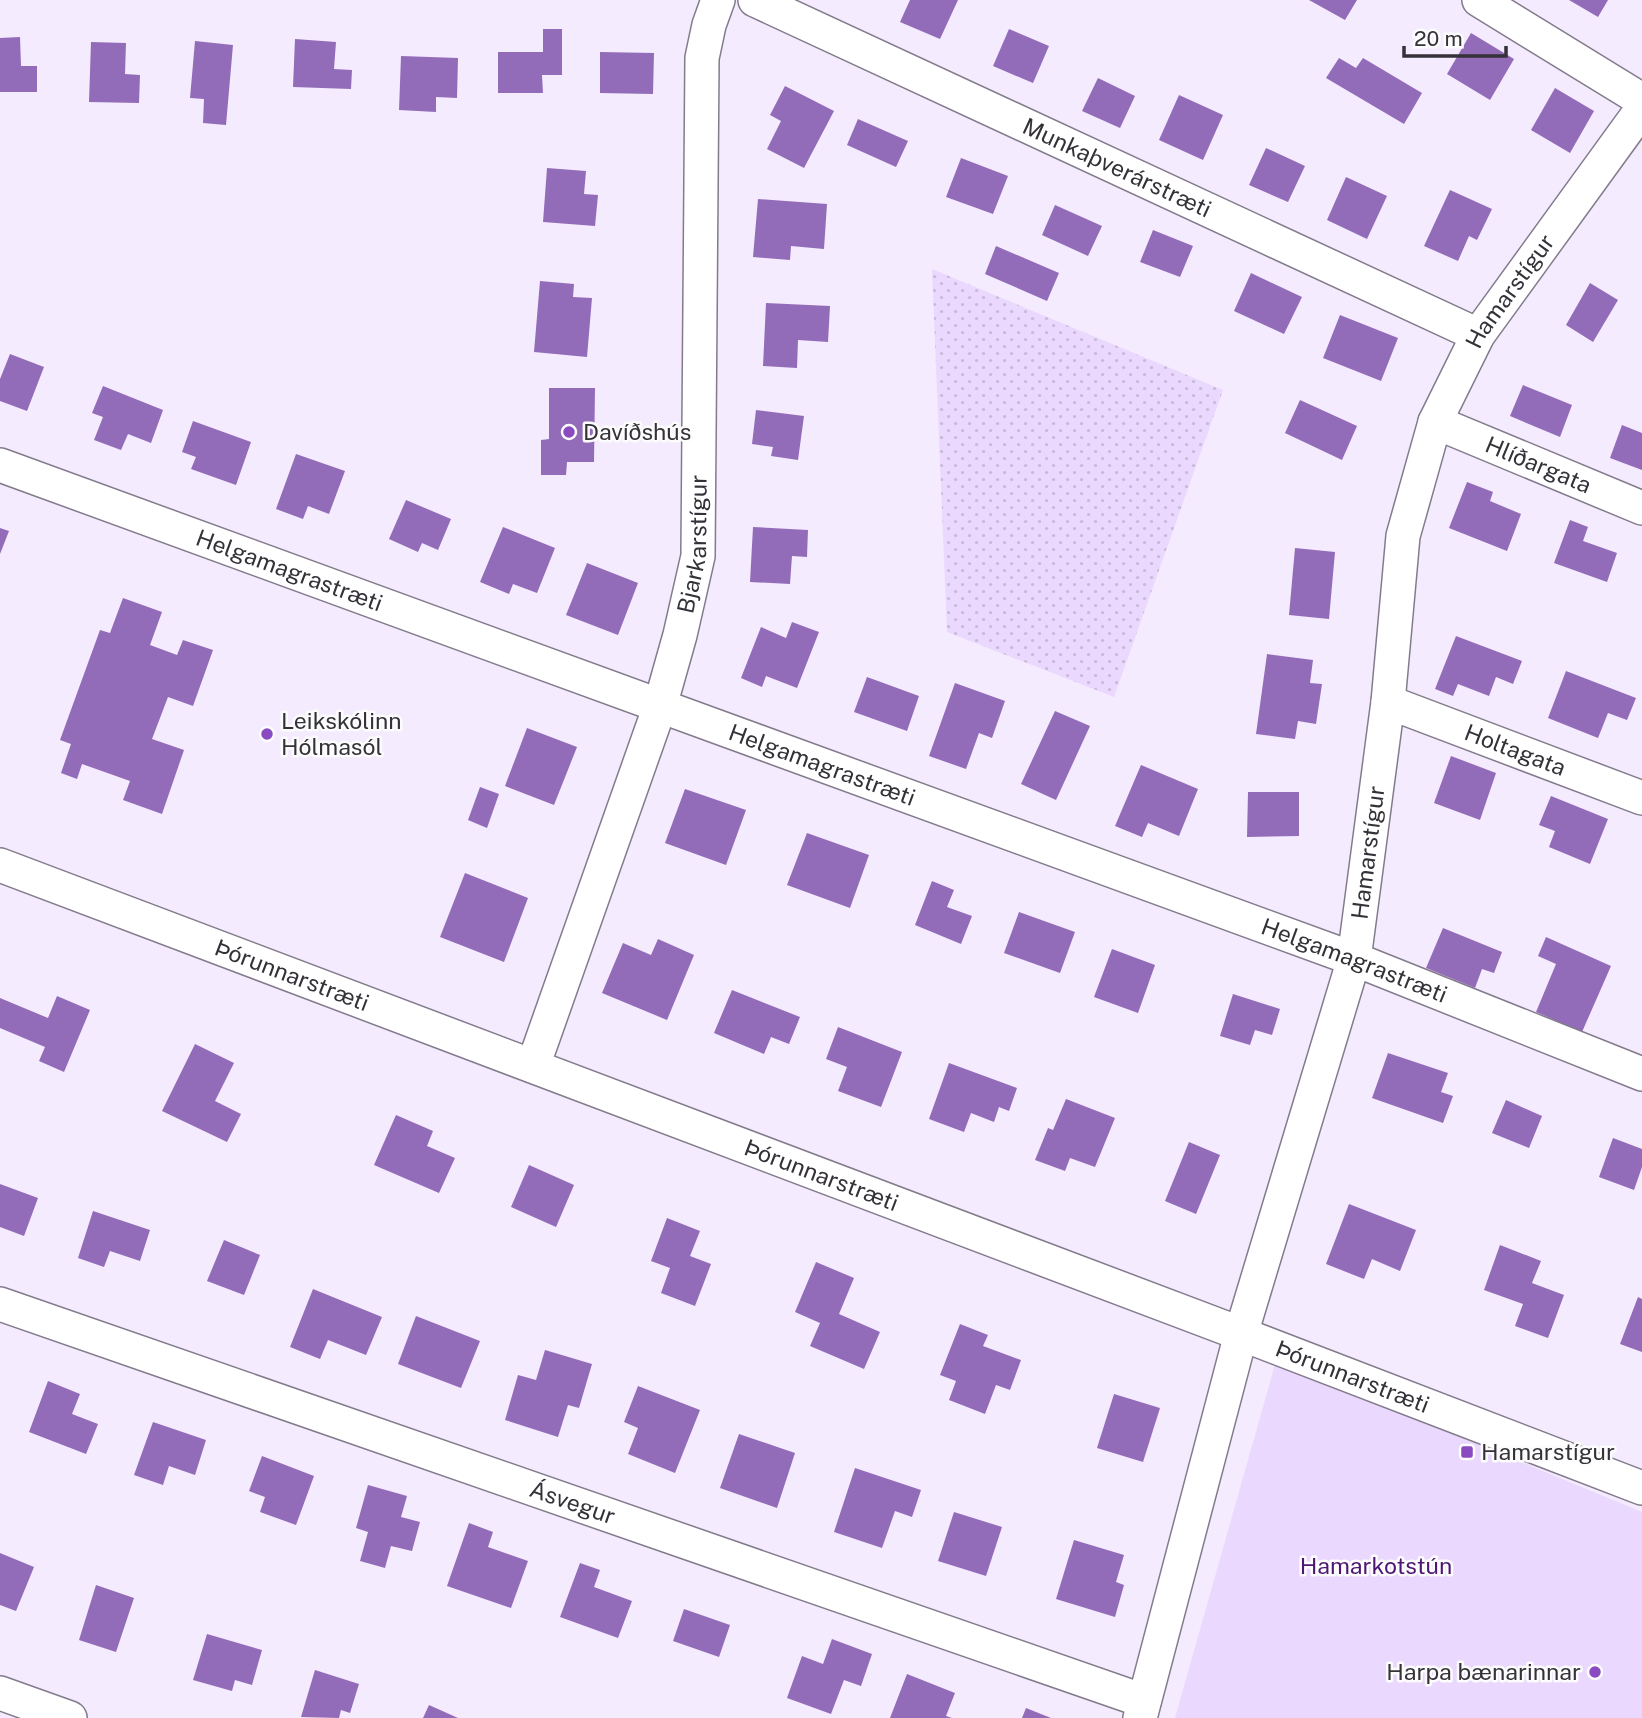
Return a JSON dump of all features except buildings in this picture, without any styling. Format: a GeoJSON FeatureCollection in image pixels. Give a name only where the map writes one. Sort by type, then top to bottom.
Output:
{"type":"FeatureCollection","features":[{"type":"Feature","properties":{"kind":"street","name":"Bjarkarstígur"},"geometry":{"type":"LineString","coordinates":[[533,1066],[660,706],[698,556],[702,58],[718,0]]}},
{"type":"Feature","properties":{"kind":"street","name":"Munkaþverárstræti"},"geometry":{"type":"LineString","coordinates":[[755,0],[1478,335]]}},
{"type":"Feature","properties":{"kind":"street"},"geometry":{"type":"LineString","coordinates":[[1479,0],[1642,100]]}},
{"type":"Feature","properties":{"kind":"street","name":"Hamarstígur"},"geometry":{"type":"LineString","coordinates":[[1142,1709],[1241,1334],[1354,959],[1388,702],[1403,536],[1435,422],[1478,335],[1642,108]]}},
{"type":"Feature","properties":{"kind":"street","name":"Hlíðargata"},"geometry":{"type":"LineString","coordinates":[[1435,422],[1642,508]]}},
{"type":"Feature","properties":{"kind":"street","name":"Helgamagrastræti"},"geometry":{"type":"LineString","coordinates":[[0,465],[1354,959],[1642,1074]]}},
{"type":"Feature","properties":{"kind":"street","name":"Holtagata"},"geometry":{"type":"LineString","coordinates":[[1388,702],[1642,798]]}},
{"type":"Feature","properties":{"kind":"street","name":"Þórunnarstræti"},"geometry":{"type":"LineString","coordinates":[[0,865],[1642,1488]]}},
{"type":"Feature","properties":{"kind":"street","name":"Ásvegur"},"geometry":{"type":"LineString","coordinates":[[0,1304],[1142,1709]]}},
{"type":"Feature","properties":{"kind":"street"},"geometry":{"type":"LineString","coordinates":[[0,1693],[70,1718]]}},
{"type":"Feature","properties":{"kind":"green space"},"geometry":{"type":"Polygon","coordinates":[[[932,269],[1223,390],[1114,697],[947,632],[932,269]]]}},
{"type":"Feature","properties":{"kind":"green space","name":"Hamarkotstún"},"geometry":{"type":"Polygon","coordinates":[[[1276,1361],[1642,1512],[1642,1718],[1175,1718],[1276,1361]]]}},
{"type":"Feature","properties":{"kind":"place","name":"Davíðshús"},"geometry":{"type":"Point","coordinates":[569,432]}},
{"type":"Feature","properties":{"kind":"place","name":"Leikskólinn Hólmasól"},"geometry":{"type":"Point","coordinates":[267,734]}},
{"type":"Feature","properties":{"kind":"place","name":"Hamarstígur"},"geometry":{"type":"Point","coordinates":[1467,1452]}},
{"type":"Feature","properties":{"kind":"place","name":"Harpa bænarinnar"},"geometry":{"type":"Point","coordinates":[1595,1672]}}]}
